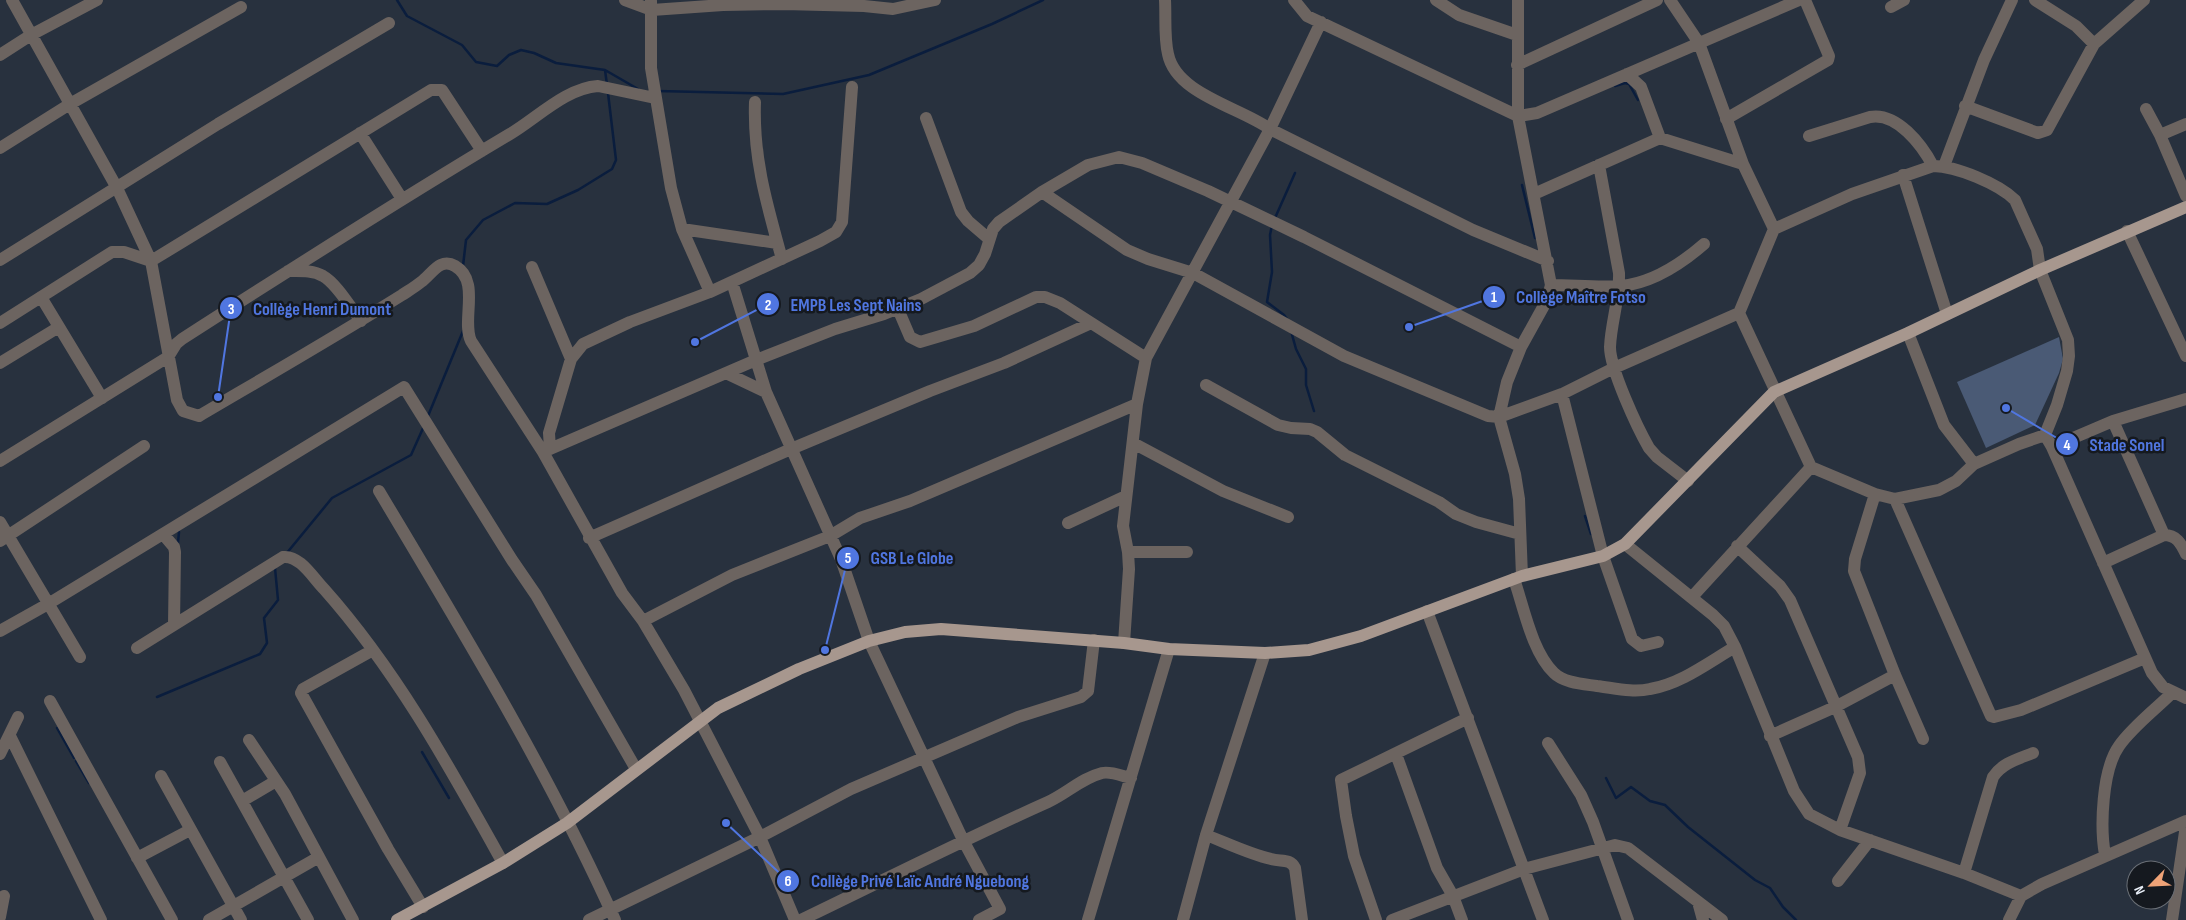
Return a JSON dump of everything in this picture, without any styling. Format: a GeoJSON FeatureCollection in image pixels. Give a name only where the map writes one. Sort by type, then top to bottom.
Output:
{"type":"FeatureCollection","features":[{"type":"Feature","properties":{"kind":"main road"},"geometry":{"type":"LineString","coordinates":[[397,920],[503,864],[567,823],[718,708],[799,669],[869,641],[904,632],[941,629],[1094,640],[1169,648],[1265,653],[1309,650],[1361,636],[1518,577],[1603,556],[1625,544],[1774,392],[1908,333],[2040,270],[2186,207]]}},
{"type":"Feature","properties":{"kind":"street"},"geometry":{"type":"LineString","coordinates":[[12,0],[117,188],[151,260],[168,357],[179,406],[183,411],[199,416],[361,321],[422,282],[438,265],[448,264],[456,267],[465,278],[469,288],[469,336],[547,450],[589,538],[684,690],[760,837],[795,920]]}},
{"type":"Feature","properties":{"kind":"street"},"geometry":{"type":"LineString","coordinates":[[625,0],[652,5],[723,2],[864,6],[893,9],[935,0]]}},
{"type":"Feature","properties":{"kind":"street"},"geometry":{"type":"LineString","coordinates":[[1165,0],[1168,55],[1174,71],[1193,89],[1256,118],[1270,129],[1473,230],[1548,261]]}},
{"type":"Feature","properties":{"kind":"street"},"geometry":{"type":"LineString","coordinates":[[1294,0],[1307,16],[1518,116],[1537,113],[1699,43],[1769,5],[1799,0]]}},
{"type":"Feature","properties":{"kind":"street"},"geometry":{"type":"LineString","coordinates":[[1436,0],[1459,15],[1517,35]]}},
{"type":"Feature","properties":{"kind":"street"},"geometry":{"type":"LineString","coordinates":[[1518,0],[1518,116],[1548,261],[1551,285],[1547,300],[1521,347],[1506,382],[1499,417],[1515,474],[1520,534],[1518,577],[1536,645],[1544,662],[1555,675],[1580,684],[1637,690],[1650,690],[1673,683],[1735,647]]}},
{"type":"Feature","properties":{"kind":"street"},"geometry":{"type":"LineString","coordinates":[[1517,65],[1657,0]]}},
{"type":"Feature","properties":{"kind":"street"},"geometry":{"type":"LineString","coordinates":[[1670,0],[1699,43],[1743,164],[1774,229]]}},
{"type":"Feature","properties":{"kind":"street"},"geometry":{"type":"LineString","coordinates":[[1726,119],[1828,60],[1829,56],[1805,0]]}},
{"type":"Feature","properties":{"kind":"street"},"geometry":{"type":"LineString","coordinates":[[1891,7],[1904,0]]}},
{"type":"Feature","properties":{"kind":"street"},"geometry":{"type":"LineString","coordinates":[[1939,166],[2012,0]]}},
{"type":"Feature","properties":{"kind":"street"},"geometry":{"type":"LineString","coordinates":[[2034,0],[2076,26],[2094,44]]}},
{"type":"Feature","properties":{"kind":"street"},"geometry":{"type":"LineString","coordinates":[[1966,106],[2042,133],[2047,130],[2094,44],[2144,0]]}},
{"type":"Feature","properties":{"kind":"street"},"geometry":{"type":"LineString","coordinates":[[0,55],[91,2]]}},
{"type":"Feature","properties":{"kind":"street"},"geometry":{"type":"LineString","coordinates":[[652,5],[650,36],[651,68],[672,188],[682,229],[710,292]]}},
{"type":"Feature","properties":{"kind":"street"},"geometry":{"type":"LineString","coordinates":[[0,148],[70,104],[241,7]]}},
{"type":"Feature","properties":{"kind":"street"},"geometry":{"type":"LineString","coordinates":[[1124,643],[1128,552],[1123,526],[1137,404],[1146,358],[1270,129],[1321,22]]}},
{"type":"Feature","properties":{"kind":"street"},"geometry":{"type":"LineString","coordinates":[[0,260],[218,124],[389,23]]}},
{"type":"Feature","properties":{"kind":"street"},"geometry":{"type":"LineString","coordinates":[[1641,87],[1646,66]]}},
{"type":"Feature","properties":{"kind":"street"},"geometry":{"type":"LineString","coordinates":[[1627,74],[1641,87],[1660,138]]}},
{"type":"Feature","properties":{"kind":"street"},"geometry":{"type":"LineString","coordinates":[[0,461],[168,357],[176,344],[182,339],[402,199],[529,122],[564,98],[590,86],[598,86],[655,98]]}},
{"type":"Feature","properties":{"kind":"street"},"geometry":{"type":"LineString","coordinates":[[547,450],[549,434],[571,359],[583,344],[630,322],[710,292],[836,232],[842,222],[852,88]]}},
{"type":"Feature","properties":{"kind":"street"},"geometry":{"type":"LineString","coordinates":[[0,323],[112,252],[124,252],[151,260],[360,132],[437,89],[442,90],[482,151]]}},
{"type":"Feature","properties":{"kind":"street"},"geometry":{"type":"LineString","coordinates":[[755,102],[754,134],[763,188],[782,259]]}},
{"type":"Feature","properties":{"kind":"street"},"geometry":{"type":"LineString","coordinates":[[2146,109],[2160,135],[2186,196]]}},
{"type":"Feature","properties":{"kind":"street"},"geometry":{"type":"LineString","coordinates":[[1739,314],[1774,392],[1811,467],[1875,494],[1895,499],[1939,490],[1962,476],[1974,464],[2045,434],[2057,405],[2070,356],[2068,340],[2040,270],[2037,249],[2015,200],[2001,189],[1939,166],[1920,144],[1888,118],[1870,117],[1809,136]]}},
{"type":"Feature","properties":{"kind":"street"},"geometry":{"type":"LineString","coordinates":[[926,118],[961,212],[968,221],[989,239]]}},
{"type":"Feature","properties":{"kind":"street"},"geometry":{"type":"LineString","coordinates":[[2160,135],[2186,124]]}},
{"type":"Feature","properties":{"kind":"street"},"geometry":{"type":"LineString","coordinates":[[360,132],[402,199]]}},
{"type":"Feature","properties":{"kind":"street"},"geometry":{"type":"LineString","coordinates":[[1534,194],[1660,138],[1743,164]]}},
{"type":"Feature","properties":{"kind":"street"},"geometry":{"type":"LineString","coordinates":[[547,450],[726,372],[835,329],[898,309],[921,299],[970,273],[979,265],[985,254],[993,229],[1000,222],[1042,192],[1088,165],[1119,157],[1142,163],[1304,237],[1521,347]]}},
{"type":"Feature","properties":{"kind":"street"},"geometry":{"type":"LineString","coordinates":[[1599,165],[1617,255],[1620,286],[1610,345],[1614,368],[1649,448],[1688,481]]}},
{"type":"Feature","properties":{"kind":"street"},"geometry":{"type":"LineString","coordinates":[[1042,192],[1127,250],[1148,259],[1193,273],[1344,356],[1479,413],[1499,417],[1562,394],[1614,368],[1739,314],[1774,229],[1852,194],[1903,175],[1939,166]]}},
{"type":"Feature","properties":{"kind":"street"},"geometry":{"type":"LineString","coordinates":[[1903,175],[1947,314]]}},
{"type":"Feature","properties":{"kind":"street"},"geometry":{"type":"LineString","coordinates":[[682,229],[778,243]]}},
{"type":"Feature","properties":{"kind":"street"},"geometry":{"type":"LineString","coordinates":[[2127,231],[2186,356]]}},
{"type":"Feature","properties":{"kind":"street"},"geometry":{"type":"LineString","coordinates":[[1551,285],[1620,286],[1652,278],[1688,258],[1704,244]]}},
{"type":"Feature","properties":{"kind":"street"},"geometry":{"type":"LineString","coordinates":[[532,268],[571,359]]}},
{"type":"Feature","properties":{"kind":"street"},"geometry":{"type":"LineString","coordinates":[[288,271],[308,271],[322,275],[330,282],[361,321]]}},
{"type":"Feature","properties":{"kind":"street"},"geometry":{"type":"LineString","coordinates":[[732,282],[766,392],[850,580],[869,641],[963,840],[1002,914],[979,920]]}},
{"type":"Feature","properties":{"kind":"street"},"geometry":{"type":"LineString","coordinates":[[40,297],[102,398]]}},
{"type":"Feature","properties":{"kind":"street"},"geometry":{"type":"LineString","coordinates":[[898,309],[910,337],[913,341],[920,342],[974,326],[1036,297],[1045,297],[1060,303],[1146,358]]}},
{"type":"Feature","properties":{"kind":"street"},"geometry":{"type":"LineString","coordinates":[[589,538],[930,390],[1004,363],[1091,323]]}},
{"type":"Feature","properties":{"kind":"street"},"geometry":{"type":"LineString","coordinates":[[0,363],[59,328]]}},
{"type":"Feature","properties":{"kind":"street"},"geometry":{"type":"LineString","coordinates":[[1908,333],[1944,425],[1974,464]]}},
{"type":"Feature","properties":{"kind":"street"},"geometry":{"type":"LineString","coordinates":[[726,372],[766,392]]}},
{"type":"Feature","properties":{"kind":"street"},"geometry":{"type":"LineString","coordinates":[[1206,385],[1278,425],[1310,429],[1317,432],[1345,456],[1439,502],[1456,514],[1476,522],[1520,534]]}},
{"type":"Feature","properties":{"kind":"street"},"geometry":{"type":"LineString","coordinates":[[0,631],[48,604],[404,387],[512,560],[536,595],[636,769]]}},
{"type":"Feature","properties":{"kind":"street"},"geometry":{"type":"LineString","coordinates":[[1562,394],[1603,556],[1632,639],[1641,646],[1658,642]]}},
{"type":"Feature","properties":{"kind":"street"},"geometry":{"type":"LineString","coordinates":[[2052,447],[2113,422],[2186,399]]}},
{"type":"Feature","properties":{"kind":"street"},"geometry":{"type":"LineString","coordinates":[[643,622],[732,575],[830,536],[860,518],[910,501],[1137,404]]}},
{"type":"Feature","properties":{"kind":"street"},"geometry":{"type":"LineString","coordinates":[[2113,422],[2164,535]]}},
{"type":"Feature","properties":{"kind":"street"},"geometry":{"type":"LineString","coordinates":[[2045,434],[2156,680],[2162,687],[2186,698]]}},
{"type":"Feature","properties":{"kind":"street"},"geometry":{"type":"LineString","coordinates":[[1133,443],[1223,491],[1288,517]]}},
{"type":"Feature","properties":{"kind":"street"},"geometry":{"type":"LineString","coordinates":[[4,538],[144,446]]}},
{"type":"Feature","properties":{"kind":"street"},"geometry":{"type":"LineString","coordinates":[[1692,597],[1736,546],[1811,467]]}},
{"type":"Feature","properties":{"kind":"street"},"geometry":{"type":"LineString","coordinates":[[379,491],[500,694],[547,779],[612,914]]}},
{"type":"Feature","properties":{"kind":"street"},"geometry":{"type":"LineString","coordinates":[[1875,494],[1855,559],[1854,571],[1856,581],[1923,739]]}},
{"type":"Feature","properties":{"kind":"street"},"geometry":{"type":"LineString","coordinates":[[1068,523],[1126,496]]}},
{"type":"Feature","properties":{"kind":"street"},"geometry":{"type":"LineString","coordinates":[[1895,499],[1991,716],[1994,717],[2021,710],[2145,658]]}},
{"type":"Feature","properties":{"kind":"street"},"geometry":{"type":"LineString","coordinates":[[0,522],[4,538],[48,604],[80,657]]}},
{"type":"Feature","properties":{"kind":"street"},"geometry":{"type":"LineString","coordinates":[[163,534],[174,547],[175,552],[174,625]]}},
{"type":"Feature","properties":{"kind":"street"},"geometry":{"type":"LineString","coordinates":[[2103,563],[2164,535],[2176,538],[2186,554]]}},
{"type":"Feature","properties":{"kind":"street"},"geometry":{"type":"LineString","coordinates":[[1625,544],[1692,597],[1724,626],[1735,647],[1770,736],[1794,790],[1810,814],[1840,830],[1964,873],[2021,896]]}},
{"type":"Feature","properties":{"kind":"street"},"geometry":{"type":"LineString","coordinates":[[1736,546],[1780,586],[1790,600],[1860,765],[1860,773],[1840,830]]}},
{"type":"Feature","properties":{"kind":"street"},"geometry":{"type":"LineString","coordinates":[[1128,552],[1187,552]]}},
{"type":"Feature","properties":{"kind":"street"},"geometry":{"type":"LineString","coordinates":[[137,648],[283,557],[289,557],[300,563],[373,650],[420,719],[450,768],[503,864]]}},
{"type":"Feature","properties":{"kind":"street"},"geometry":{"type":"LineString","coordinates":[[1427,611],[1543,920]]}},
{"type":"Feature","properties":{"kind":"street"},"geometry":{"type":"LineString","coordinates":[[589,920],[612,914],[851,789],[1018,717],[1070,701],[1086,694],[1094,640]]}},
{"type":"Feature","properties":{"kind":"street"},"geometry":{"type":"LineString","coordinates":[[1088,920],[1169,648]]}},
{"type":"Feature","properties":{"kind":"street"},"geometry":{"type":"LineString","coordinates":[[373,650],[303,689],[301,693],[383,841],[423,907]]}},
{"type":"Feature","properties":{"kind":"street"},"geometry":{"type":"LineString","coordinates":[[1184,920],[1206,835],[1265,653]]}},
{"type":"Feature","properties":{"kind":"street"},"geometry":{"type":"LineString","coordinates":[[1770,736],[1835,706],[1895,675]]}},
{"type":"Feature","properties":{"kind":"street"},"geometry":{"type":"LineString","coordinates":[[2105,855],[2102,835],[2104,800],[2110,764],[2118,746],[2173,692]]}},
{"type":"Feature","properties":{"kind":"street"},"geometry":{"type":"LineString","coordinates":[[50,702],[172,920]]}},
{"type":"Feature","properties":{"kind":"street"},"geometry":{"type":"LineString","coordinates":[[0,754],[18,717]]}},
{"type":"Feature","properties":{"kind":"street"},"geometry":{"type":"LineString","coordinates":[[1376,920],[1354,856],[1341,780],[1468,718]]}},
{"type":"Feature","properties":{"kind":"street"},"geometry":{"type":"LineString","coordinates":[[10,736],[101,920]]}},
{"type":"Feature","properties":{"kind":"street"},"geometry":{"type":"LineString","coordinates":[[249,740],[276,781],[353,920]]}},
{"type":"Feature","properties":{"kind":"street"},"geometry":{"type":"LineString","coordinates":[[1548,743],[1581,795],[1593,822],[1628,920]]}},
{"type":"Feature","properties":{"kind":"street"},"geometry":{"type":"LineString","coordinates":[[1964,873],[1993,777],[1998,770],[2006,765],[2033,753]]}},
{"type":"Feature","properties":{"kind":"street"},"geometry":{"type":"LineString","coordinates":[[1396,754],[1437,868],[1453,896],[1462,920]]}},
{"type":"Feature","properties":{"kind":"street"},"geometry":{"type":"LineString","coordinates":[[220,762],[308,920]]}},
{"type":"Feature","properties":{"kind":"street"},"geometry":{"type":"LineString","coordinates":[[801,920],[932,857],[963,840],[1058,798],[1093,776],[1110,773],[1131,778]]}},
{"type":"Feature","properties":{"kind":"street"},"geometry":{"type":"LineString","coordinates":[[161,776],[241,920]]}},
{"type":"Feature","properties":{"kind":"street"},"geometry":{"type":"LineString","coordinates":[[242,801],[276,781]]}},
{"type":"Feature","properties":{"kind":"street"},"geometry":{"type":"LineString","coordinates":[[2009,920],[2021,896],[2105,855],[2186,821]]}},
{"type":"Feature","properties":{"kind":"street"},"geometry":{"type":"LineString","coordinates":[[2172,920],[2186,825]]}},
{"type":"Feature","properties":{"kind":"street"},"geometry":{"type":"LineString","coordinates":[[137,858],[190,830]]}},
{"type":"Feature","properties":{"kind":"street"},"geometry":{"type":"LineString","coordinates":[[1206,835],[1271,859],[1288,861],[1293,864],[1296,868],[1302,920]]}},
{"type":"Feature","properties":{"kind":"street"},"geometry":{"type":"LineString","coordinates":[[1838,881],[1870,840]]}},
{"type":"Feature","properties":{"kind":"street"},"geometry":{"type":"LineString","coordinates":[[1392,920],[1524,869],[1615,845],[1628,848],[1722,920]]}},
{"type":"Feature","properties":{"kind":"street"},"geometry":{"type":"LineString","coordinates":[[209,920],[283,876],[319,858]]}},
{"type":"Feature","properties":{"kind":"street"},"geometry":{"type":"LineString","coordinates":[[0,917],[4,896]]}},
{"type":"Feature","properties":{"kind":"street"},"geometry":{"type":"LineString","coordinates":[[1698,902],[1703,920]]}},
{"type":"Feature","properties":{"kind":"shaded area"},"geometry":{"type":"Polygon","coordinates":[[[2059,337],[2063,359],[2059,373],[2035,425],[1986,448],[1957,382],[2059,337]]]}},
{"type":"Feature","properties":{"kind":"waterway"},"geometry":{"type":"LineString","coordinates":[[397,0],[407,16],[462,45],[476,62],[497,66],[509,55],[521,50],[534,53],[556,63],[605,70],[638,89]]}},
{"type":"Feature","properties":{"kind":"waterway"},"geometry":{"type":"LineString","coordinates":[[658,91],[783,94],[869,75],[992,24],[1043,0]]}},
{"type":"Feature","properties":{"kind":"waterway"},"geometry":{"type":"LineString","coordinates":[[605,70],[607,85]]}},
{"type":"Feature","properties":{"kind":"waterway"},"geometry":{"type":"LineString","coordinates":[[1615,86],[1625,83],[1629,84],[1638,100]]}},
{"type":"Feature","properties":{"kind":"waterway"},"geometry":{"type":"LineString","coordinates":[[463,266],[466,240],[483,220],[515,203],[547,204],[578,190],[612,169],[616,160],[608,93]]}},
{"type":"Feature","properties":{"kind":"waterway"},"geometry":{"type":"LineString","coordinates":[[1275,218],[1295,173]]}},
{"type":"Feature","properties":{"kind":"waterway"},"geometry":{"type":"LineString","coordinates":[[1522,185],[1535,238]]}},
{"type":"Feature","properties":{"kind":"waterway"},"geometry":{"type":"LineString","coordinates":[[1272,225],[1270,235],[1272,272],[1267,302],[1287,319]]}},
{"type":"Feature","properties":{"kind":"waterway"},"geometry":{"type":"LineString","coordinates":[[428,416],[463,331]]}},
{"type":"Feature","properties":{"kind":"waterway"},"geometry":{"type":"LineString","coordinates":[[1291,331],[1296,349],[1306,369],[1306,385],[1314,411]]}},
{"type":"Feature","properties":{"kind":"waterway"},"geometry":{"type":"LineString","coordinates":[[286,554],[332,498],[411,455],[424,426]]}},
{"type":"Feature","properties":{"kind":"waterway"},"geometry":{"type":"LineString","coordinates":[[1585,516],[1591,534]]}},
{"type":"Feature","properties":{"kind":"waterway"},"geometry":{"type":"LineString","coordinates":[[178,543],[179,532]]}},
{"type":"Feature","properties":{"kind":"waterway"},"geometry":{"type":"LineString","coordinates":[[157,697],[260,654],[267,643],[264,618],[278,600],[275,568]]}},
{"type":"Feature","properties":{"kind":"waterway"},"geometry":{"type":"LineString","coordinates":[[57,728],[74,758]]}},
{"type":"Feature","properties":{"kind":"waterway"},"geometry":{"type":"LineString","coordinates":[[422,752],[449,798]]}},
{"type":"Feature","properties":{"kind":"waterway"},"geometry":{"type":"LineString","coordinates":[[76,761],[89,783]]}},
{"type":"Feature","properties":{"kind":"waterway"},"geometry":{"type":"LineString","coordinates":[[1606,778],[1616,798],[1631,787],[1650,801],[1665,805],[1688,827],[1755,880],[1770,888],[1783,907],[1796,920]]}},
{"type":"Feature","properties":{"kind":"place","name":"Collège Maître Fotso"},"geometry":{"type":"Point","coordinates":[1409,327]}},
{"type":"Feature","properties":{"kind":"place","name":"EMPB Les Sept Nains"},"geometry":{"type":"Point","coordinates":[695,342]}},
{"type":"Feature","properties":{"kind":"place","name":"Collège Henri Dumont"},"geometry":{"type":"Point","coordinates":[218,397]}},
{"type":"Feature","properties":{"kind":"place","name":"Stade Sonel"},"geometry":{"type":"Point","coordinates":[2006,408]}},
{"type":"Feature","properties":{"kind":"place","name":"GSB Le Globe"},"geometry":{"type":"Point","coordinates":[825,650]}},
{"type":"Feature","properties":{"kind":"place","name":"Collège Privé Laïc André Nguebong"},"geometry":{"type":"Point","coordinates":[726,823]}}]}
